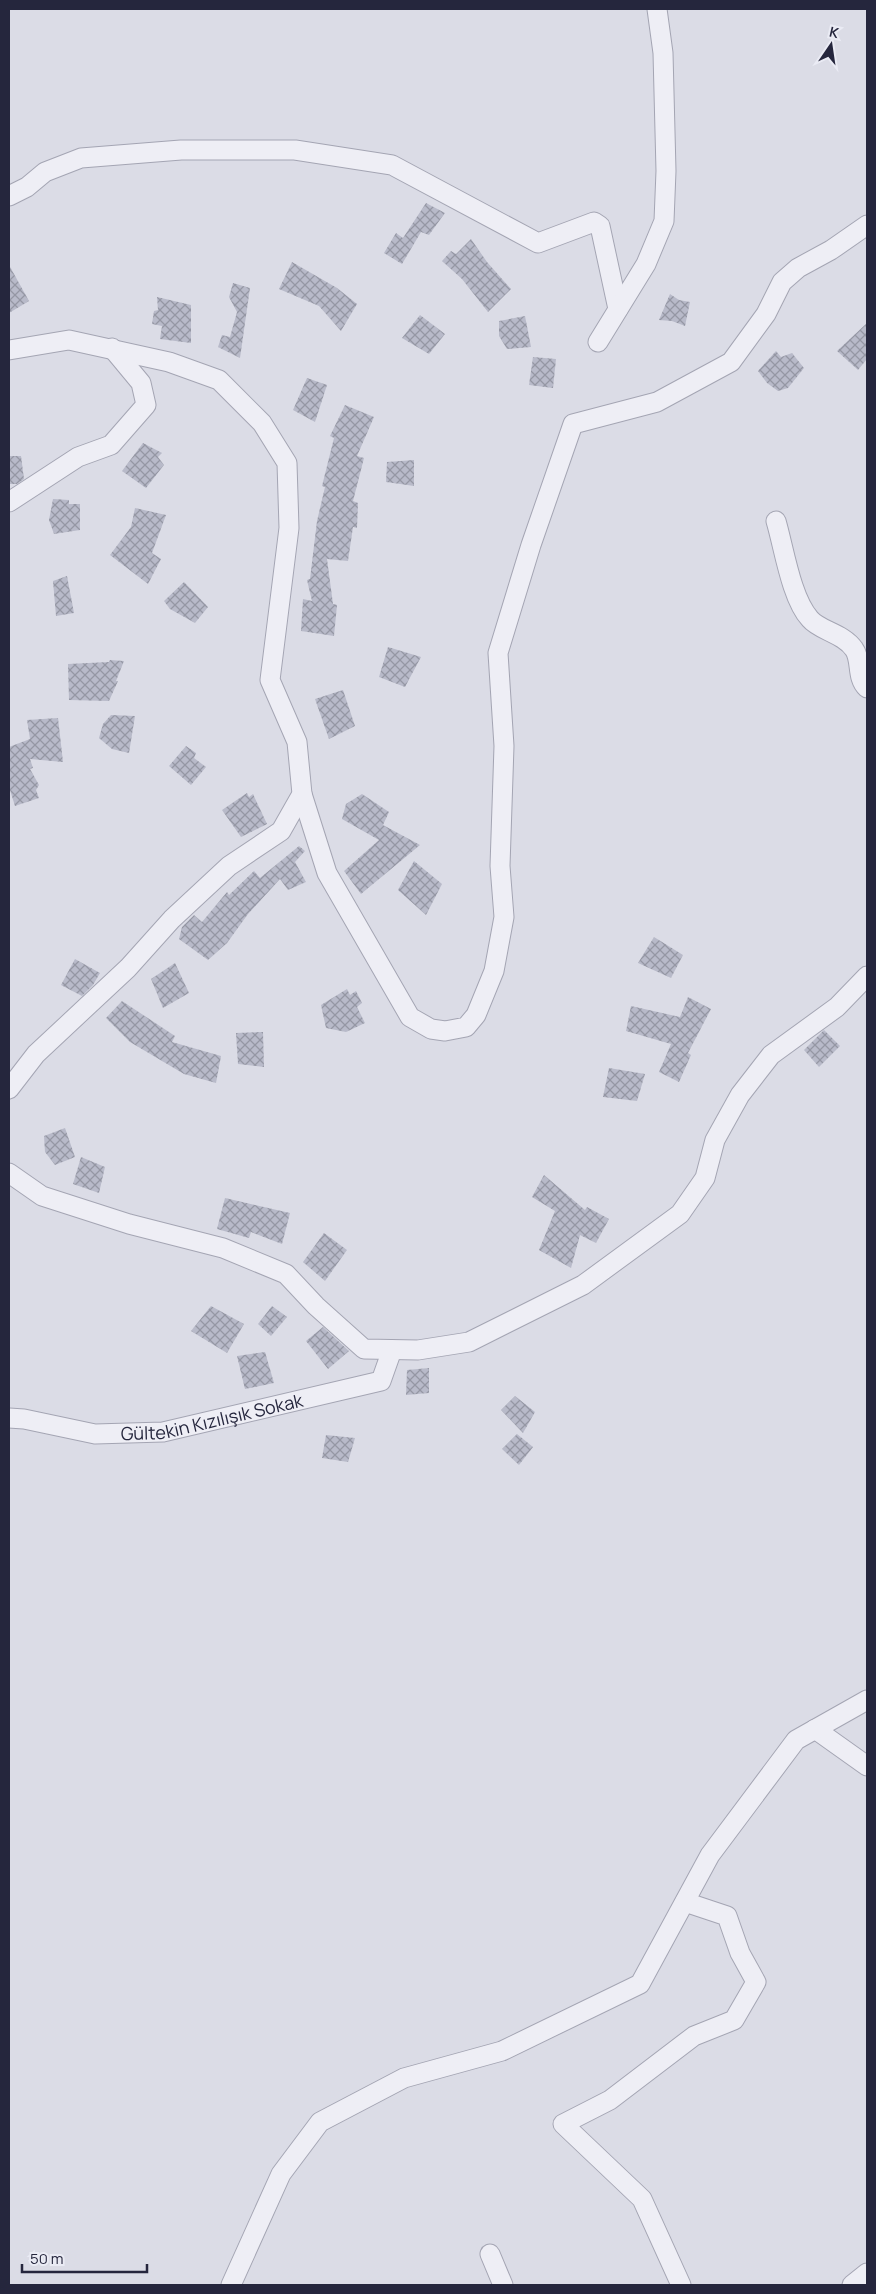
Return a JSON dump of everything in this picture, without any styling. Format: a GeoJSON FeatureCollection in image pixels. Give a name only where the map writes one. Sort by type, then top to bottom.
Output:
{"type":"FeatureCollection","features":[{"type":"Feature","properties":{"kind":"street"},"geometry":{"type":"LineString","coordinates":[[598,342],[646,264],[664,220],[666,171],[663,53],[656,9]]}},
{"type":"Feature","properties":{"kind":"street"},"geometry":{"type":"LineString","coordinates":[[9,196],[27,187],[46,172],[81,158],[180,150],[295,150],[392,165],[538,243],[594,222],[600,226],[618,309]]}},
{"type":"Feature","properties":{"kind":"street"},"geometry":{"type":"LineString","coordinates":[[9,350],[69,340],[169,362],[219,380],[262,423],[287,464],[290,528],[270,680],[297,742],[302,794],[327,873],[410,1017],[431,1029],[445,1031],[466,1027],[476,1015],[494,971],[504,917],[500,866],[504,746],[498,653],[531,545],[573,424],[657,402],[731,362],[766,314],[782,282],[798,268],[831,250],[867,225]]}},
{"type":"Feature","properties":{"kind":"street"},"geometry":{"type":"LineString","coordinates":[[9,502],[78,457],[111,445],[146,405],[141,383],[112,348]]}},
{"type":"Feature","properties":{"kind":"street"},"geometry":{"type":"LineString","coordinates":[[776,521],[788,561],[790,581],[810,619],[838,634],[855,649],[862,683],[867,688]]}},
{"type":"Feature","properties":{"kind":"street"},"geometry":{"type":"LineString","coordinates":[[9,1089],[36,1054],[128,968],[172,920],[228,866],[281,831],[302,794]]}},
{"type":"Feature","properties":{"kind":"street"},"geometry":{"type":"LineString","coordinates":[[9,1173],[42,1196],[129,1224],[223,1248],[286,1274],[316,1306],[364,1348],[418,1350],[469,1342],[584,1285],[680,1214],[705,1178],[715,1140],[740,1095],[772,1056],[837,1007],[867,976]]}},
{"type":"Feature","properties":{"kind":"street","name":"Gültekin Kızılışık Sokak"},"geometry":{"type":"LineString","coordinates":[[9,1418],[24,1419],[95,1434],[163,1432],[381,1381],[392,1350]]}},
{"type":"Feature","properties":{"kind":"street"},"geometry":{"type":"LineString","coordinates":[[231,2285],[282,2174],[320,2122],[404,2078],[502,2051],[640,1984],[710,1855],[796,1740],[867,1700]]}},
{"type":"Feature","properties":{"kind":"street"},"geometry":{"type":"LineString","coordinates":[[815,1729],[867,1766]]}},
{"type":"Feature","properties":{"kind":"street"},"geometry":{"type":"LineString","coordinates":[[681,2285],[642,2199],[563,2124],[610,2100],[694,2036],[734,2020],[756,1982],[740,1953],[727,1916],[684,1902]]}},
{"type":"Feature","properties":{"kind":"street"},"geometry":{"type":"LineString","coordinates":[[490,2254],[503,2285]]}},
{"type":"Feature","properties":{"kind":"street"},"geometry":{"type":"LineString","coordinates":[[852,2285],[867,2273]]}},
{"type":"Feature","properties":{"kind":"building"},"geometry":{"type":"Polygon","coordinates":[[[426,203],[445,213],[429,235],[421,232],[402,264],[384,253],[396,233],[403,238],[426,203]]]}},
{"type":"Feature","properties":{"kind":"building"},"geometry":{"type":"Polygon","coordinates":[[[471,239],[487,262],[511,289],[488,312],[462,279],[442,261],[451,251],[456,254],[471,239]]]}},
{"type":"Feature","properties":{"kind":"building"},"geometry":{"type":"Polygon","coordinates":[[[292,262],[337,288],[357,304],[341,331],[319,306],[279,289],[292,262]]]}},
{"type":"Feature","properties":{"kind":"building"},"geometry":{"type":"Polygon","coordinates":[[[9,265],[29,301],[9,313],[9,265]]]}},
{"type":"Feature","properties":{"kind":"building"},"geometry":{"type":"Polygon","coordinates":[[[233,283],[250,288],[240,358],[218,347],[222,335],[230,337],[237,312],[229,297],[233,283]]]}},
{"type":"Feature","properties":{"kind":"building"},"geometry":{"type":"Polygon","coordinates":[[[670,294],[679,300],[690,302],[685,326],[672,321],[659,320],[670,294]]]}},
{"type":"Feature","properties":{"kind":"building"},"geometry":{"type":"Polygon","coordinates":[[[157,297],[191,305],[191,343],[160,339],[162,326],[152,324],[154,311],[158,310],[157,297]]]}},
{"type":"Feature","properties":{"kind":"building"},"geometry":{"type":"Polygon","coordinates":[[[420,315],[445,334],[429,354],[402,338],[420,315]]]}},
{"type":"Feature","properties":{"kind":"building"},"geometry":{"type":"Polygon","coordinates":[[[525,316],[531,347],[507,349],[499,336],[499,321],[525,316]]]}},
{"type":"Feature","properties":{"kind":"building"},"geometry":{"type":"Polygon","coordinates":[[[867,323],[867,359],[858,370],[837,351],[867,323]]]}},
{"type":"Feature","properties":{"kind":"building"},"geometry":{"type":"Polygon","coordinates":[[[776,351],[781,357],[792,353],[804,368],[788,388],[778,391],[767,383],[758,371],[776,351]]]}},
{"type":"Feature","properties":{"kind":"building"},"geometry":{"type":"Polygon","coordinates":[[[533,357],[556,359],[553,388],[529,385],[533,357]]]}},
{"type":"Feature","properties":{"kind":"building"},"geometry":{"type":"Polygon","coordinates":[[[307,378],[327,385],[315,422],[293,410],[307,378]]]}},
{"type":"Feature","properties":{"kind":"building"},"geometry":{"type":"Polygon","coordinates":[[[345,405],[374,417],[357,456],[364,458],[353,501],[358,503],[357,528],[353,527],[348,561],[327,559],[333,604],[337,605],[334,636],[301,631],[303,599],[312,601],[307,580],[310,579],[317,521],[325,487],[322,486],[334,438],[330,436],[345,405]]]}},
{"type":"Feature","properties":{"kind":"building"},"geometry":{"type":"Polygon","coordinates":[[[143,443],[162,453],[158,457],[164,465],[146,488],[122,471],[143,443]]]}},
{"type":"Feature","properties":{"kind":"building"},"geometry":{"type":"Polygon","coordinates":[[[9,456],[21,456],[24,479],[17,484],[9,484],[9,456]]]}},
{"type":"Feature","properties":{"kind":"building"},"geometry":{"type":"Polygon","coordinates":[[[414,460],[414,486],[386,482],[387,462],[414,460]]]}},
{"type":"Feature","properties":{"kind":"building"},"geometry":{"type":"Polygon","coordinates":[[[53,499],[69,500],[69,504],[80,504],[80,530],[54,534],[49,520],[53,499]]]}},
{"type":"Feature","properties":{"kind":"building"},"geometry":{"type":"Polygon","coordinates":[[[135,508],[166,515],[152,553],[161,559],[148,584],[110,555],[131,527],[135,508]]]}},
{"type":"Feature","properties":{"kind":"building"},"geometry":{"type":"Polygon","coordinates":[[[67,576],[74,613],[56,616],[53,581],[67,576]]]}},
{"type":"Feature","properties":{"kind":"building"},"geometry":{"type":"Polygon","coordinates":[[[184,582],[208,607],[195,623],[170,609],[164,601],[184,582]]]}},
{"type":"Feature","properties":{"kind":"building"},"geometry":{"type":"Polygon","coordinates":[[[388,647],[421,657],[405,687],[379,677],[388,647]]]}},
{"type":"Feature","properties":{"kind":"building"},"geometry":{"type":"Polygon","coordinates":[[[110,660],[124,661],[109,701],[69,700],[68,664],[109,662],[110,660]]]}},
{"type":"Feature","properties":{"kind":"building"},"geometry":{"type":"Polygon","coordinates":[[[343,690],[355,726],[329,739],[315,699],[343,690]]]}},
{"type":"Feature","properties":{"kind":"building"},"geometry":{"type":"Polygon","coordinates":[[[111,715],[135,716],[129,753],[112,749],[99,738],[103,724],[111,715]]]}},
{"type":"Feature","properties":{"kind":"building"},"geometry":{"type":"Polygon","coordinates":[[[58,718],[63,762],[30,759],[33,768],[30,769],[39,785],[36,790],[39,798],[15,806],[9,787],[9,747],[30,739],[27,720],[58,718]]]}},
{"type":"Feature","properties":{"kind":"building"},"geometry":{"type":"Polygon","coordinates":[[[186,746],[196,753],[194,758],[206,767],[191,785],[169,766],[186,746]]]}},
{"type":"Feature","properties":{"kind":"building"},"geometry":{"type":"Polygon","coordinates":[[[247,793],[249,797],[253,794],[267,824],[241,837],[222,810],[247,793]]]}},
{"type":"Feature","properties":{"kind":"building"},"geometry":{"type":"Polygon","coordinates":[[[362,794],[389,812],[383,825],[420,845],[361,894],[344,871],[379,840],[342,819],[346,804],[362,794]]]}},
{"type":"Feature","properties":{"kind":"building"},"geometry":{"type":"Polygon","coordinates":[[[299,846],[305,851],[295,862],[306,882],[288,890],[280,879],[248,914],[227,943],[208,960],[179,939],[182,927],[194,915],[202,922],[227,892],[229,895],[254,871],[260,878],[299,846]]]}},
{"type":"Feature","properties":{"kind":"building"},"geometry":{"type":"Polygon","coordinates":[[[414,861],[442,884],[426,915],[398,890],[414,861]]]}},
{"type":"Feature","properties":{"kind":"building"},"geometry":{"type":"Polygon","coordinates":[[[654,937],[683,955],[671,978],[638,963],[654,937]]]}},
{"type":"Feature","properties":{"kind":"building"},"geometry":{"type":"Polygon","coordinates":[[[75,959],[100,973],[93,985],[82,996],[61,985],[75,959]]]}},
{"type":"Feature","properties":{"kind":"building"},"geometry":{"type":"Polygon","coordinates":[[[175,963],[189,993],[163,1008],[151,979],[175,963]]]}},
{"type":"Feature","properties":{"kind":"building"},"geometry":{"type":"Polygon","coordinates":[[[347,989],[350,995],[356,991],[362,1003],[357,1007],[365,1023],[346,1032],[326,1028],[321,1005],[347,989]]]}},
{"type":"Feature","properties":{"kind":"building"},"geometry":{"type":"Polygon","coordinates":[[[688,997],[711,1009],[688,1053],[691,1055],[679,1082],[659,1072],[671,1044],[626,1031],[631,1006],[680,1017],[688,997]]]}},
{"type":"Feature","properties":{"kind":"building"},"geometry":{"type":"Polygon","coordinates":[[[122,1001],[175,1036],[172,1042],[221,1056],[216,1083],[184,1074],[130,1042],[106,1018],[122,1001]]]}},
{"type":"Feature","properties":{"kind":"building"},"geometry":{"type":"Polygon","coordinates":[[[824,1030],[840,1046],[819,1067],[804,1050],[824,1030]]]}},
{"type":"Feature","properties":{"kind":"building"},"geometry":{"type":"Polygon","coordinates":[[[263,1032],[264,1067],[238,1064],[236,1033],[263,1032]]]}},
{"type":"Feature","properties":{"kind":"building"},"geometry":{"type":"Polygon","coordinates":[[[609,1068],[645,1074],[637,1101],[603,1097],[609,1068]]]}},
{"type":"Feature","properties":{"kind":"building"},"geometry":{"type":"Polygon","coordinates":[[[65,1128],[75,1157],[55,1165],[45,1152],[44,1136],[65,1128]]]}},
{"type":"Feature","properties":{"kind":"building"},"geometry":{"type":"Polygon","coordinates":[[[81,1157],[105,1167],[99,1193],[73,1184],[81,1157]]]}},
{"type":"Feature","properties":{"kind":"building"},"geometry":{"type":"Polygon","coordinates":[[[544,1175],[585,1210],[587,1207],[609,1219],[596,1243],[580,1235],[571,1268],[539,1250],[555,1211],[532,1197],[544,1175]]]}},
{"type":"Feature","properties":{"kind":"building"},"geometry":{"type":"Polygon","coordinates":[[[225,1198],[290,1213],[282,1244],[251,1232],[249,1238],[217,1229],[225,1198]]]}},
{"type":"Feature","properties":{"kind":"building"},"geometry":{"type":"Polygon","coordinates":[[[324,1233],[347,1250],[325,1281],[303,1262],[324,1233]]]}},
{"type":"Feature","properties":{"kind":"building"},"geometry":{"type":"Polygon","coordinates":[[[211,1306],[244,1324],[227,1353],[191,1331],[211,1306]]]}},
{"type":"Feature","properties":{"kind":"building"},"geometry":{"type":"Polygon","coordinates":[[[272,1306],[287,1317],[271,1336],[258,1324],[272,1306]]]}},
{"type":"Feature","properties":{"kind":"building"},"geometry":{"type":"Polygon","coordinates":[[[323,1327],[349,1351],[328,1369],[306,1341],[323,1327]]]}},
{"type":"Feature","properties":{"kind":"building"},"geometry":{"type":"Polygon","coordinates":[[[265,1352],[274,1383],[245,1389],[237,1356],[265,1352]]]}},
{"type":"Feature","properties":{"kind":"building"},"geometry":{"type":"Polygon","coordinates":[[[429,1368],[429,1393],[406,1395],[407,1370],[429,1368]]]}},
{"type":"Feature","properties":{"kind":"building"},"geometry":{"type":"Polygon","coordinates":[[[515,1396],[535,1412],[523,1433],[501,1410],[515,1396]]]}},
{"type":"Feature","properties":{"kind":"building"},"geometry":{"type":"Polygon","coordinates":[[[517,1434],[533,1447],[519,1465],[502,1449],[517,1434]]]}},
{"type":"Feature","properties":{"kind":"building"},"geometry":{"type":"Polygon","coordinates":[[[326,1435],[355,1438],[348,1462],[322,1458],[326,1435]]]}}]}
